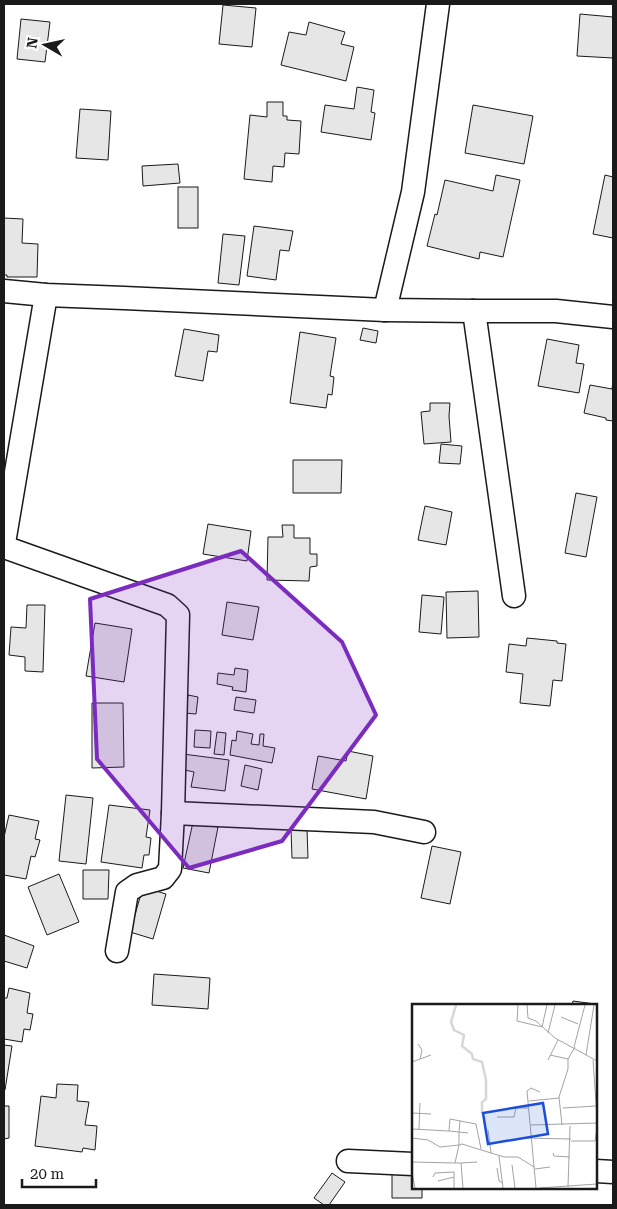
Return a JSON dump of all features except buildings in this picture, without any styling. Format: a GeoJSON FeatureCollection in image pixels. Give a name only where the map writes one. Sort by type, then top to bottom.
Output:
{"type":"FeatureCollection","features":[{"type":"Feature","properties":{"kind":"street"},"geometry":{"type":"LineString","coordinates":[[385,310],[413,192],[438,4]]}},
{"type":"Feature","properties":{"kind":"street"},"geometry":{"type":"LineString","coordinates":[[4,291],[46,296],[385,310],[556,311],[613,317]]}},
{"type":"Feature","properties":{"kind":"street"},"geometry":{"type":"LineString","coordinates":[[4,542],[46,296]]}},
{"type":"Feature","properties":{"kind":"street"},"geometry":{"type":"LineString","coordinates":[[474,312],[514,596]]}},
{"type":"Feature","properties":{"kind":"street"},"geometry":{"type":"LineString","coordinates":[[4,547],[167,605],[178,615],[170,869],[163,878],[137,885],[127,892],[117,951]]}},
{"type":"Feature","properties":{"kind":"street"},"geometry":{"type":"LineString","coordinates":[[173,813],[374,822],[424,832]]}},
{"type":"Feature","properties":{"kind":"street"},"geometry":{"type":"LineString","coordinates":[[348,1161],[412,1164]]}},
{"type":"Feature","properties":{"kind":"street"},"geometry":{"type":"LineString","coordinates":[[597,1171],[613,1172]]}},
{"type":"Feature","properties":{"kind":"highlighted area"},"geometry":{"type":"Polygon","coordinates":[[[241,551],[342,642],[376,715],[282,841],[189,868],[97,759],[90,599],[241,551]]]}}]}
